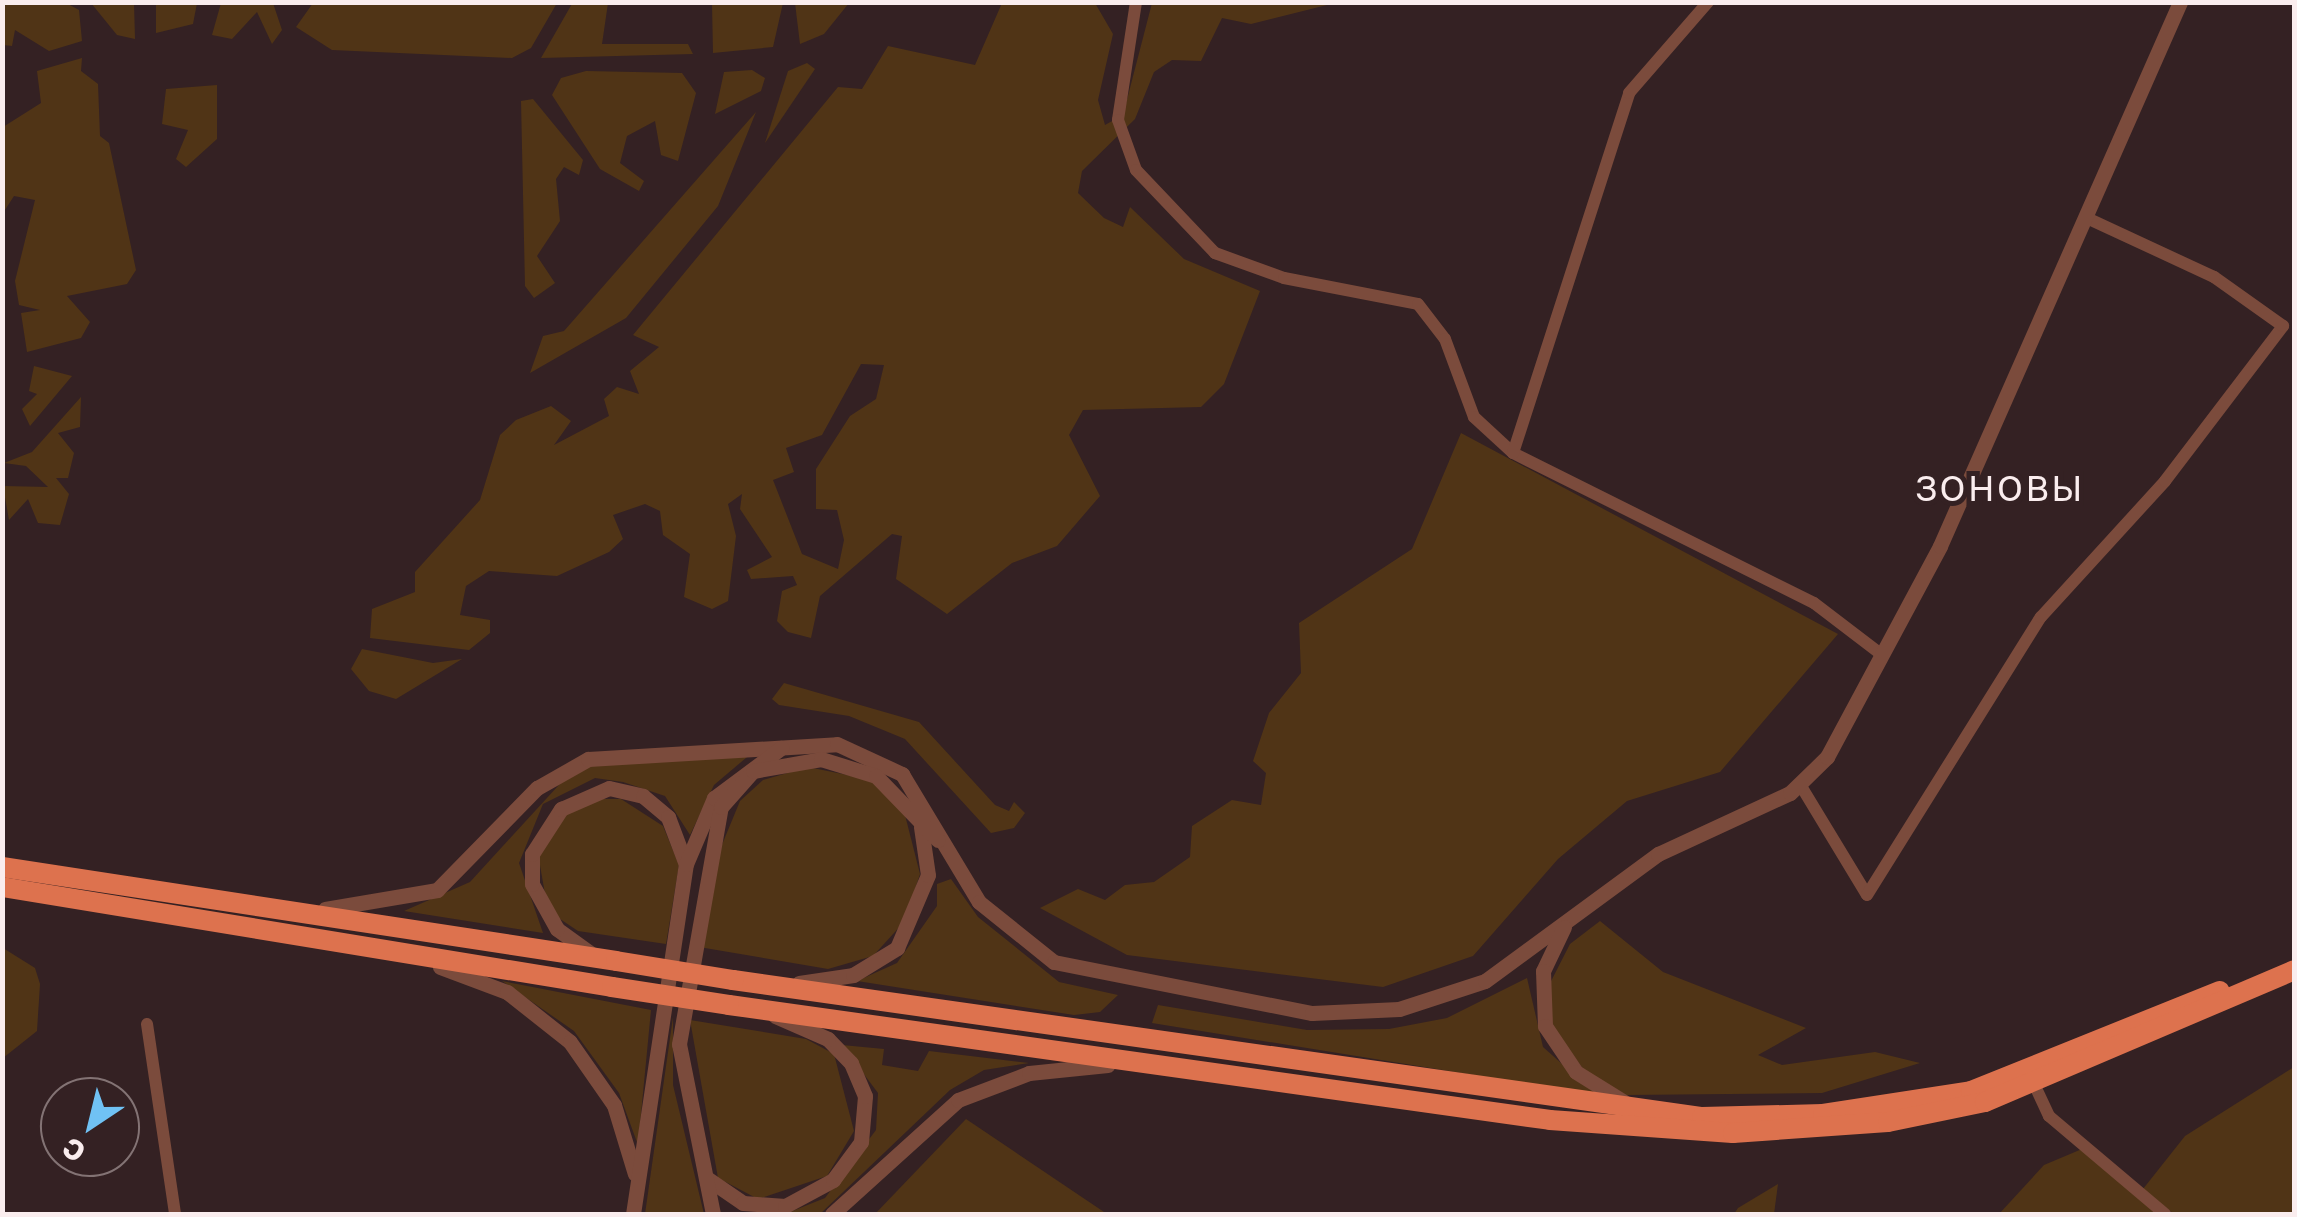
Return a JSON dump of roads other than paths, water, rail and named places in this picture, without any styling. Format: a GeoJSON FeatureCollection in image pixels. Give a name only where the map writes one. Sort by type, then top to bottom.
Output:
{"type":"FeatureCollection","features":[{"type":"Feature","properties":{"kind":"highway"},"geometry":{"type":"LineString","coordinates":[[2,866],[765,985],[1646,1112],[1823,1114],[1971,1091],[2294,956]]}},
{"type":"Feature","properties":{"kind":"highway"},"geometry":{"type":"LineString","coordinates":[[2,887],[762,1010],[1142,1064],[1695,1133],[1888,1122],[2035,1086],[2294,970]]}},
{"type":"Feature","properties":{"kind":"street"},"geometry":{"type":"LineString","coordinates":[[1136,2],[1118,120],[1136,170],[1228,261],[1418,304],[1445,339],[1474,417],[1513,453],[1814,603],[1881,654]]}},
{"type":"Feature","properties":{"kind":"street"},"geometry":{"type":"LineString","coordinates":[[1513,453],[1629,92],[1708,2]]}},
{"type":"Feature","properties":{"kind":"street"},"geometry":{"type":"LineString","coordinates":[[281,910],[363,908],[437,890],[537,788],[588,760],[797,742],[872,754],[902,774],[995,919],[1054,962],[1312,1013],[1443,1000],[1567,922],[1658,854],[1801,786],[1832,748],[1940,546],[2180,2]]}},
{"type":"Feature","properties":{"kind":"street"},"geometry":{"type":"LineString","coordinates":[[1801,786],[1867,894],[1952,772],[2040,618],[2165,480],[2283,326],[2214,277],[2085,216]]}},
{"type":"Feature","properties":{"kind":"street"},"geometry":{"type":"LineString","coordinates":[[634,1207],[686,864],[714,798],[736,774],[797,742]]}},
{"type":"Feature","properties":{"kind":"street"},"geometry":{"type":"LineString","coordinates":[[713,1214],[678,1044],[722,808],[753,771],[782,760],[848,764],[898,794],[953,858]]}},
{"type":"Feature","properties":{"kind":"street"},"geometry":{"type":"LineString","coordinates":[[609,960],[567,939],[535,897],[532,854],[546,824],[589,791],[628,790],[668,816],[686,864]]}},
{"type":"Feature","properties":{"kind":"street"},"geometry":{"type":"LineString","coordinates":[[765,985],[853,976],[908,932],[928,847],[898,794]]}},
{"type":"Feature","properties":{"kind":"street"},"geometry":{"type":"LineString","coordinates":[[1567,922],[1543,971],[1545,1026],[1576,1072],[1646,1112]]}},
{"type":"Feature","properties":{"kind":"street"},"geometry":{"type":"LineString","coordinates":[[374,948],[507,992],[570,1042],[625,1130],[634,1207]]}},
{"type":"Feature","properties":{"kind":"street"},"geometry":{"type":"LineString","coordinates":[[708,1178],[744,1203],[785,1206],[834,1180],[861,1142],[865,1096],[851,1063],[828,1039],[762,1010]]}},
{"type":"Feature","properties":{"kind":"street"},"geometry":{"type":"LineString","coordinates":[[147,1024],[175,1214]]}},
{"type":"Feature","properties":{"kind":"street"},"geometry":{"type":"LineString","coordinates":[[832,1214],[958,1100],[1059,1067],[1142,1064]]}},
{"type":"Feature","properties":{"kind":"street"},"geometry":{"type":"LineString","coordinates":[[2035,1086],[2049,1116],[2166,1214]]}},
{"type":"Feature","properties":{"kind":"district","name":"ЗОНОВЫ"},"geometry":{"type":"Point","coordinates":[2000,488]}}]}
